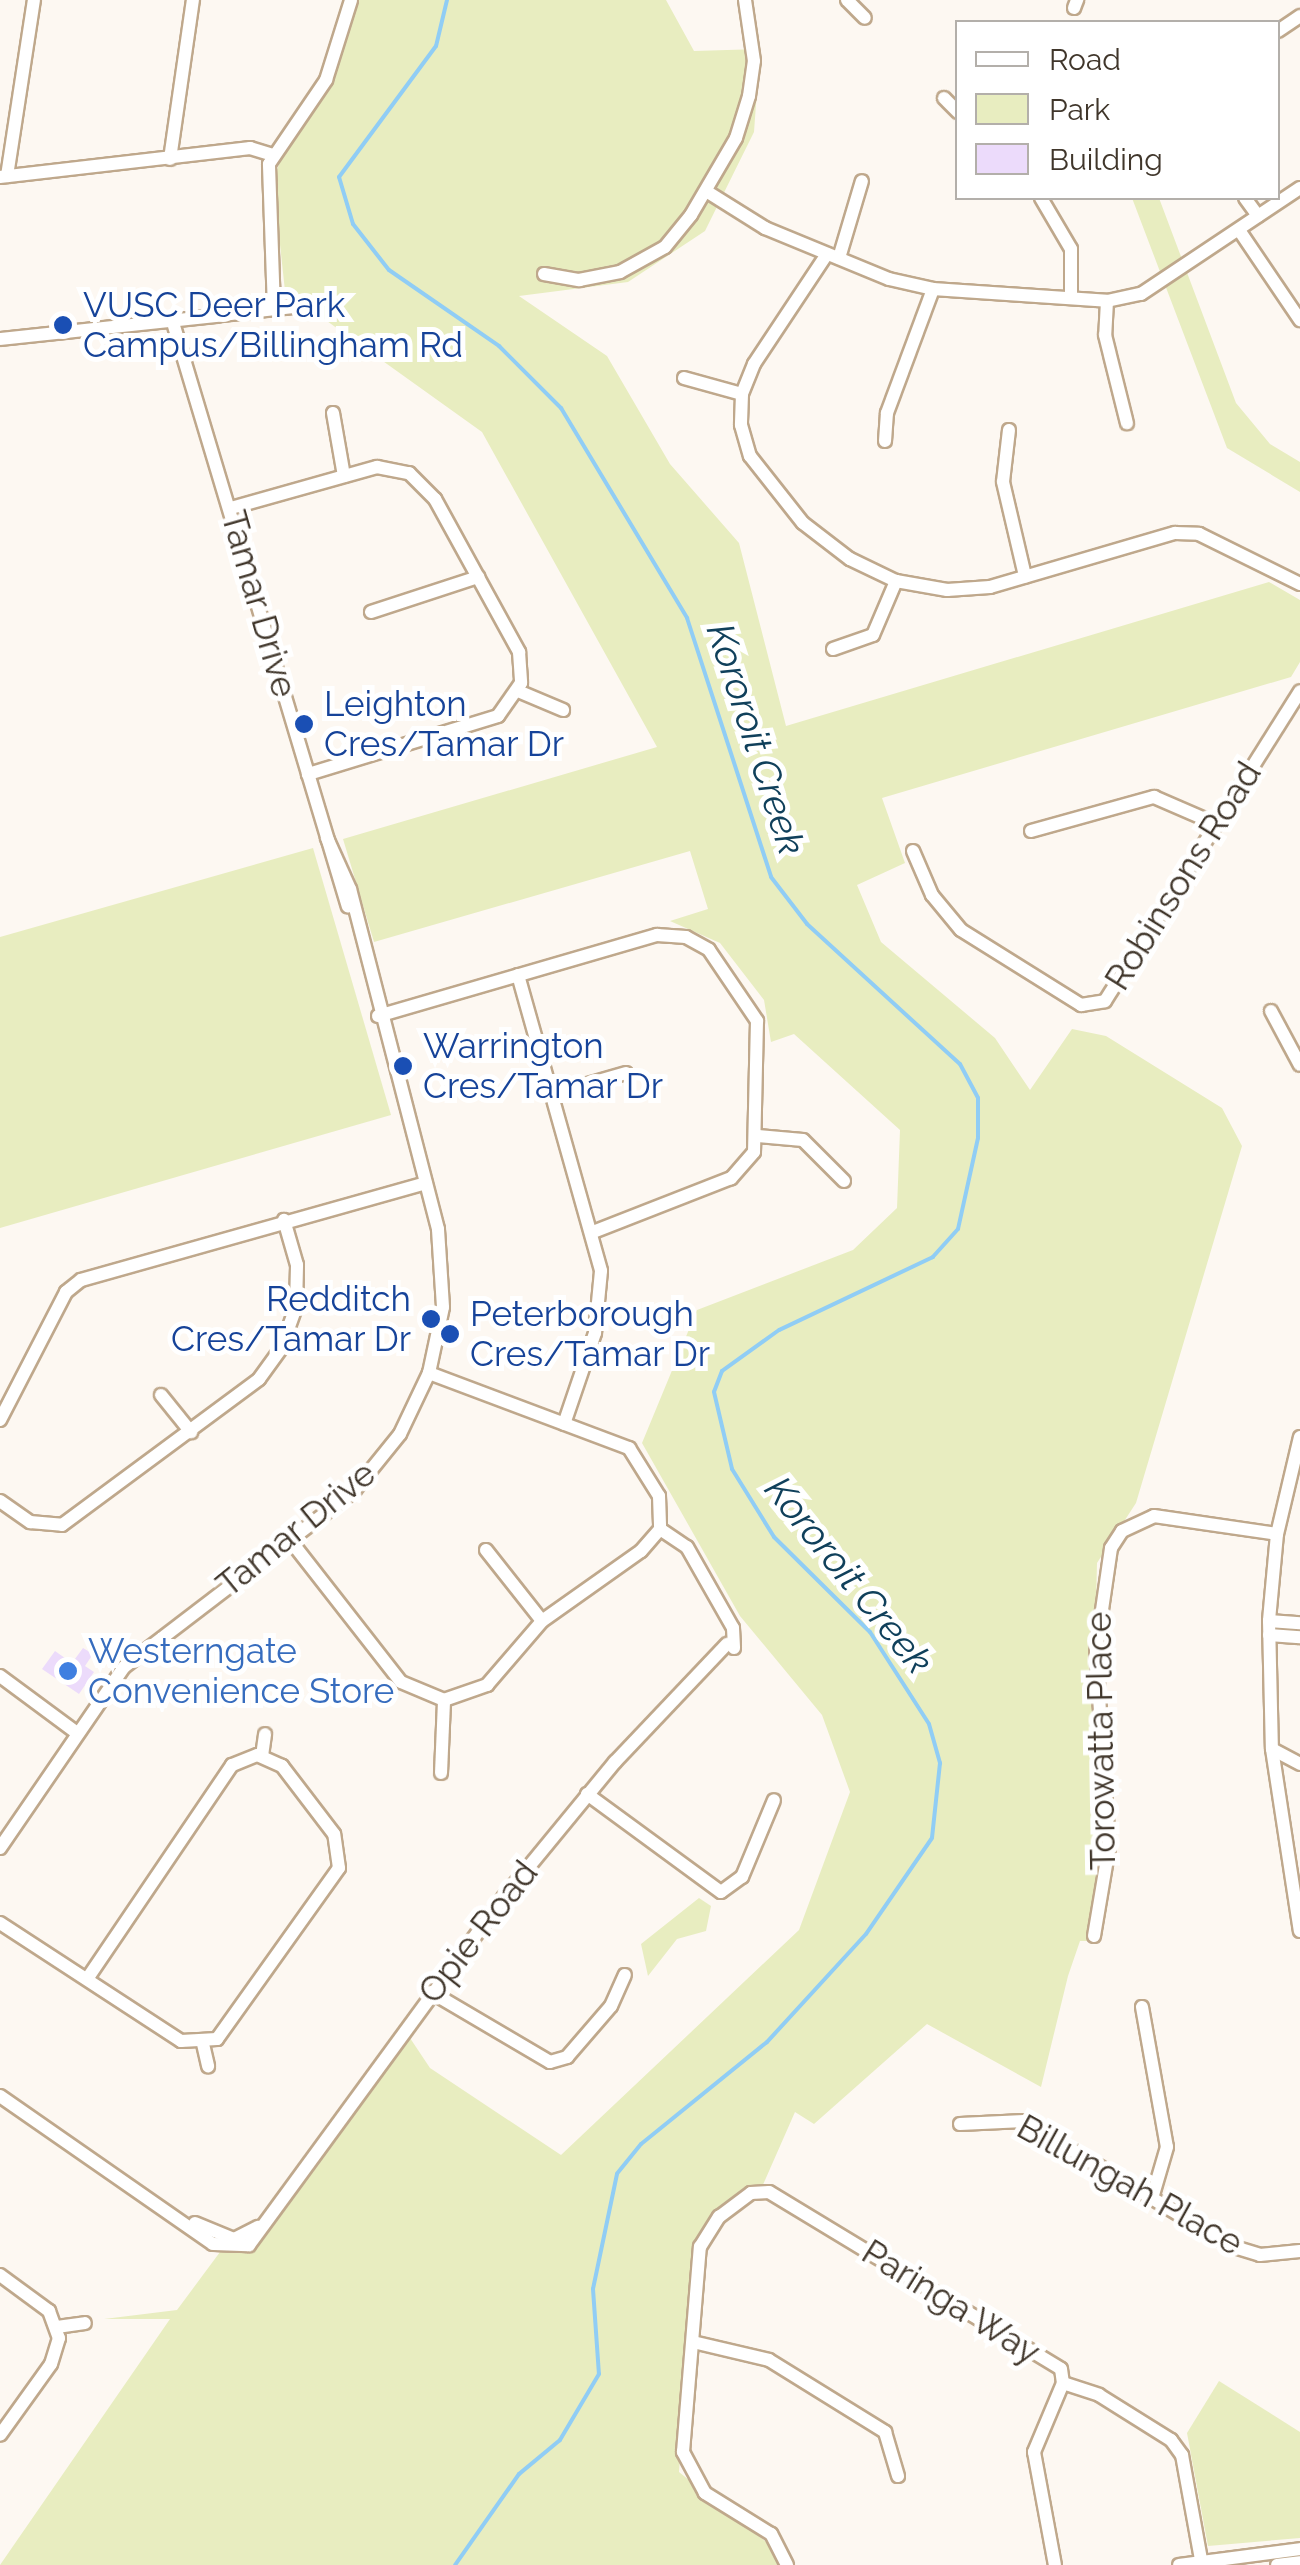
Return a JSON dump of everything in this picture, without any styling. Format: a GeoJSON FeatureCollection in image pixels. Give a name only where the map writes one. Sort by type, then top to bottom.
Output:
{"type":"FeatureCollection","features":[{"type":"Feature","properties":{"kind":"street"},"geometry":{"type":"LineString","coordinates":[[34,0],[9,176],[243,151],[271,160]]}},
{"type":"Feature","properties":{"kind":"street"},"geometry":{"type":"LineString","coordinates":[[176,158],[174,130],[193,0]]}},
{"type":"Feature","properties":{"kind":"street"},"geometry":{"type":"LineString","coordinates":[[277,309],[271,268],[271,160],[326,80],[351,0]]}},
{"type":"Feature","properties":{"kind":"street"},"geometry":{"type":"LineString","coordinates":[[544,274],[579,280],[635,264],[665,247],[706,191],[748,96],[754,61],[746,0]]}},
{"type":"Feature","properties":{"kind":"street"},"geometry":{"type":"LineString","coordinates":[[847,0],[865,18]]}},
{"type":"Feature","properties":{"kind":"street"},"geometry":{"type":"LineString","coordinates":[[944,98],[955,109]]}},
{"type":"Feature","properties":{"kind":"street"},"geometry":{"type":"LineString","coordinates":[[862,181],[833,256],[742,394],[750,456],[803,523],[896,581],[947,590],[1025,576],[1174,532],[1224,541],[1300,584]]}},
{"type":"Feature","properties":{"kind":"street"},"geometry":{"type":"LineString","coordinates":[[706,191],[833,256],[933,290],[1071,294],[1106,301],[1141,294],[1300,188]]}},
{"type":"Feature","properties":{"kind":"street"},"geometry":{"type":"LineString","coordinates":[[1041,200],[1071,249],[1071,294]]}},
{"type":"Feature","properties":{"kind":"street"},"geometry":{"type":"LineString","coordinates":[[1246,200],[1258,216]]}},
{"type":"Feature","properties":{"kind":"street"},"geometry":{"type":"LineString","coordinates":[[1239,230],[1300,320]]}},
{"type":"Feature","properties":{"kind":"street"},"geometry":{"type":"LineString","coordinates":[[885,441],[887,413],[933,290]]}},
{"type":"Feature","properties":{"kind":"street"},"geometry":{"type":"LineString","coordinates":[[1106,301],[1106,334],[1127,423]]}},
{"type":"Feature","properties":{"kind":"street"},"geometry":{"type":"LineString","coordinates":[[0,339],[304,306]]}},
{"type":"Feature","properties":{"kind":"street","name":"Tamar Drive"},"geometry":{"type":"LineString","coordinates":[[0,1848],[80,1729],[138,1653],[293,1538],[379,1464],[428,1376],[443,1268],[425,1179],[353,915],[308,774],[179,322]]}},
{"type":"Feature","properties":{"kind":"street"},"geometry":{"type":"LineString","coordinates":[[684,378],[742,394]]}},
{"type":"Feature","properties":{"kind":"street"},"geometry":{"type":"LineString","coordinates":[[334,413],[344,476]]}},
{"type":"Feature","properties":{"kind":"street"},"geometry":{"type":"LineString","coordinates":[[1009,430],[1002,482],[1025,576]]}},
{"type":"Feature","properties":{"kind":"street"},"geometry":{"type":"LineString","coordinates":[[231,508],[388,467],[417,478],[520,652],[518,691],[488,722],[308,774]]}},
{"type":"Feature","properties":{"kind":"street"},"geometry":{"type":"LineString","coordinates":[[370,612],[478,576]]}},
{"type":"Feature","properties":{"kind":"street"},"geometry":{"type":"LineString","coordinates":[[833,649],[873,635],[896,581]]}},
{"type":"Feature","properties":{"kind":"street"},"geometry":{"type":"LineString","coordinates":[[518,691],[563,710]]}},
{"type":"Feature","properties":{"kind":"street","name":"Robinsons Road"},"geometry":{"type":"LineString","coordinates":[[913,851],[932,895],[962,930],[1067,997],[1094,1005],[1114,990],[1300,692]]}},
{"type":"Feature","properties":{"kind":"street"},"geometry":{"type":"LineString","coordinates":[[1031,831],[1154,797],[1216,824]]}},
{"type":"Feature","properties":{"kind":"street"},"geometry":{"type":"LineString","coordinates":[[378,1016],[657,935],[704,946],[755,1013],[758,1136],[730,1178],[593,1232]]}},
{"type":"Feature","properties":{"kind":"street"},"geometry":{"type":"LineString","coordinates":[[518,975],[593,1232],[600,1312],[564,1424]]}},
{"type":"Feature","properties":{"kind":"street"},"geometry":{"type":"LineString","coordinates":[[1272,1011],[1300,1065]]}},
{"type":"Feature","properties":{"kind":"street"},"geometry":{"type":"LineString","coordinates":[[553,1094],[626,1073]]}},
{"type":"Feature","properties":{"kind":"street"},"geometry":{"type":"LineString","coordinates":[[758,1136],[803,1140],[844,1182]]}},
{"type":"Feature","properties":{"kind":"street"},"geometry":{"type":"LineString","coordinates":[[0,1420],[74,1284],[425,1179]]}},
{"type":"Feature","properties":{"kind":"street"},"geometry":{"type":"LineString","coordinates":[[0,1502],[40,1525],[62,1525],[260,1379],[290,1330],[297,1275],[284,1220]]}},
{"type":"Feature","properties":{"kind":"street"},"geometry":{"type":"LineString","coordinates":[[293,1538],[401,1682],[444,1700],[487,1685],[542,1621],[641,1552],[660,1529],[659,1496],[636,1456],[564,1424],[428,1376]]}},
{"type":"Feature","properties":{"kind":"street"},"geometry":{"type":"LineString","coordinates":[[162,1396],[191,1432]]}},
{"type":"Feature","properties":{"kind":"street"},"geometry":{"type":"LineString","coordinates":[[1300,1437],[1278,1534],[1269,1628],[1272,1748],[1300,1931]]}},
{"type":"Feature","properties":{"kind":"street","name":"Torowatta Place"},"geometry":{"type":"LineString","coordinates":[[1094,1936],[1109,1847],[1096,1651],[1111,1548],[1148,1516],[1278,1534]]}},
{"type":"Feature","properties":{"kind":"street","name":"Opie Road"},"geometry":{"type":"LineString","coordinates":[[0,2096],[177,2215],[231,2244],[270,2215],[431,1992],[586,1794],[730,1646],[716,1602],[683,1542],[660,1529]]}},
{"type":"Feature","properties":{"kind":"street"},"geometry":{"type":"LineString","coordinates":[[486,1550],[542,1621]]}},
{"type":"Feature","properties":{"kind":"street"},"geometry":{"type":"LineString","coordinates":[[1269,1628],[1300,1623]]}},
{"type":"Feature","properties":{"kind":"street"},"geometry":{"type":"LineString","coordinates":[[1269,1628],[1300,1637]]}},
{"type":"Feature","properties":{"kind":"street"},"geometry":{"type":"LineString","coordinates":[[0,1676],[80,1729]]}},
{"type":"Feature","properties":{"kind":"street"},"geometry":{"type":"LineString","coordinates":[[441,1773],[444,1700]]}},
{"type":"Feature","properties":{"kind":"street"},"geometry":{"type":"LineString","coordinates":[[262,1756],[265,1734]]}},
{"type":"Feature","properties":{"kind":"street"},"geometry":{"type":"LineString","coordinates":[[1272,1748],[1300,1764]]}},
{"type":"Feature","properties":{"kind":"street"},"geometry":{"type":"LineString","coordinates":[[87,1979],[225,1773],[262,1756]]}},
{"type":"Feature","properties":{"kind":"street"},"geometry":{"type":"LineString","coordinates":[[0,1920],[173,2037],[203,2044],[223,2034],[341,1859],[334,1834],[288,1772],[262,1756]]}},
{"type":"Feature","properties":{"kind":"street"},"geometry":{"type":"LineString","coordinates":[[586,1794],[721,1892],[742,1877],[774,1800]]}},
{"type":"Feature","properties":{"kind":"street"},"geometry":{"type":"LineString","coordinates":[[431,1992],[550,2062],[567,2056],[611,2006],[625,1976]]}},
{"type":"Feature","properties":{"kind":"street"},"geometry":{"type":"LineString","coordinates":[[1142,2007],[1167,2147],[1153,2195]]}},
{"type":"Feature","properties":{"kind":"street"},"geometry":{"type":"LineString","coordinates":[[203,2044],[208,2066]]}},
{"type":"Feature","properties":{"kind":"street","name":"Billungah Place"},"geometry":{"type":"LineString","coordinates":[[960,2124],[1024,2122],[1245,2251],[1300,2251]]}},
{"type":"Feature","properties":{"kind":"street","name":"Paringa Way"},"geometry":{"type":"LineString","coordinates":[[693,2342],[706,2231],[752,2193],[769,2192],[1060,2369],[1064,2383],[1034,2452],[1054,2565]]}},
{"type":"Feature","properties":{"kind":"street"},"geometry":{"type":"LineString","coordinates":[[0,2275],[42,2304],[58,2328],[52,2364],[0,2435]]}},
{"type":"Feature","properties":{"kind":"street"},"geometry":{"type":"LineString","coordinates":[[58,2328],[85,2322]]}},
{"type":"Feature","properties":{"kind":"street"},"geometry":{"type":"LineString","coordinates":[[787,2565],[771,2534],[692,2476],[683,2452],[693,2342],[770,2360],[885,2432],[898,2476]]}},
{"type":"Feature","properties":{"kind":"street"},"geometry":{"type":"LineString","coordinates":[[1064,2383],[1099,2395],[1171,2440],[1182,2455],[1202,2564]]}},
{"type":"Feature","properties":{"kind":"street"},"geometry":{"type":"LineString","coordinates":[[1179,2565],[1241,2561],[1300,2549]]}},
{"type":"Feature","properties":{"kind":"street"},"geometry":{"type":"LineString","coordinates":[[1277,2565],[1300,2562]]}},
{"type":"Feature","properties":{"kind":"green space"},"geometry":{"type":"Polygon","coordinates":[[[359,0],[666,0],[694,51],[760,49],[754,132],[705,231],[628,282],[519,296],[607,356],[670,464],[739,543],[786,726],[1269,582],[1300,600],[1300,662],[1291,677],[882,798],[905,863],[857,885],[881,942],[995,1038],[1030,1090],[1072,1029],[1106,1036],[1222,1108],[1242,1146],[1136,1503],[1097,1563],[1092,1769],[1104,1855],[1087,1941],[1080,1941],[1068,1976],[1041,2087],[927,2024],[814,2124],[795,2112],[762,2187],[735,2198],[696,2240],[679,2472],[771,2546],[779,2565],[0,2565],[170,2319],[104,2319],[177,2310],[220,2252],[245,2251],[408,2035],[430,2068],[561,2155],[799,1930],[850,1792],[822,1715],[740,1616],[642,1443],[697,1310],[853,1250],[897,1208],[900,1130],[794,1034],[771,1042],[764,1000],[720,943],[670,921],[708,909],[690,851],[374,942],[343,839],[657,747],[482,432],[285,291],[273,180],[289,138],[331,82],[359,0]]]}},
{"type":"Feature","properties":{"kind":"green space"},"geometry":{"type":"Polygon","coordinates":[[[1133,200],[1160,200],[1236,403],[1270,444],[1300,462],[1300,492],[1227,448],[1133,200]]]}},
{"type":"Feature","properties":{"kind":"green space"},"geometry":{"type":"Polygon","coordinates":[[[313,848],[391,1115],[0,1228],[0,937],[313,848]]]}},
{"type":"Feature","properties":{"kind":"green space"},"geometry":{"type":"Polygon","coordinates":[[[699,1898],[711,1906],[706,1931],[677,1939],[648,1976],[641,1944],[699,1898]]]}},
{"type":"Feature","properties":{"kind":"green space"},"geometry":{"type":"Polygon","coordinates":[[[1219,2381],[1300,2432],[1300,2538],[1208,2546],[1187,2433],[1219,2381]]]}},
{"type":"Feature","properties":{"kind":"building","name":"Westerngate Convenience Store"},"geometry":{"type":"Polygon","coordinates":[[[83,1648],[93,1654],[85,1666],[94,1672],[79,1694],[42,1669],[55,1651],[72,1663],[83,1648]]]}},
{"type":"Feature","properties":{"kind":"waterway","name":"Kororoit Creek"},"geometry":{"type":"LineString","coordinates":[[447,0],[436,46],[339,177],[353,224],[389,270],[499,346],[561,408],[687,618],[771,877],[807,924],[960,1064],[978,1098],[978,1138],[958,1229],[933,1257],[779,1330],[722,1371],[714,1392],[732,1469],[774,1537],[870,1632],[929,1724],[940,1763],[932,1838],[866,1934],[767,2042],[641,2144],[617,2174],[593,2289],[599,2374],[560,2440],[519,2474],[455,2565]]}},
{"type":"Feature","properties":{"kind":"place","name":"VUSC Deer Park Campus/Billingham Rd"},"geometry":{"type":"Point","coordinates":[63,325]}},
{"type":"Feature","properties":{"kind":"place","name":"Leighton Cres/Tamar Dr"},"geometry":{"type":"Point","coordinates":[304,724]}},
{"type":"Feature","properties":{"kind":"place","name":"Warrington Cres/Tamar Dr"},"geometry":{"type":"Point","coordinates":[403,1066]}},
{"type":"Feature","properties":{"kind":"place","name":"Redditch Cres/Tamar Dr"},"geometry":{"type":"Point","coordinates":[431,1319]}},
{"type":"Feature","properties":{"kind":"place","name":"Peterborough Cres/Tamar Dr"},"geometry":{"type":"Point","coordinates":[450,1334]}},
{"type":"Feature","properties":{"kind":"place","name":"Westerngate Convenience Store"},"geometry":{"type":"Point","coordinates":[68,1671]}}]}
